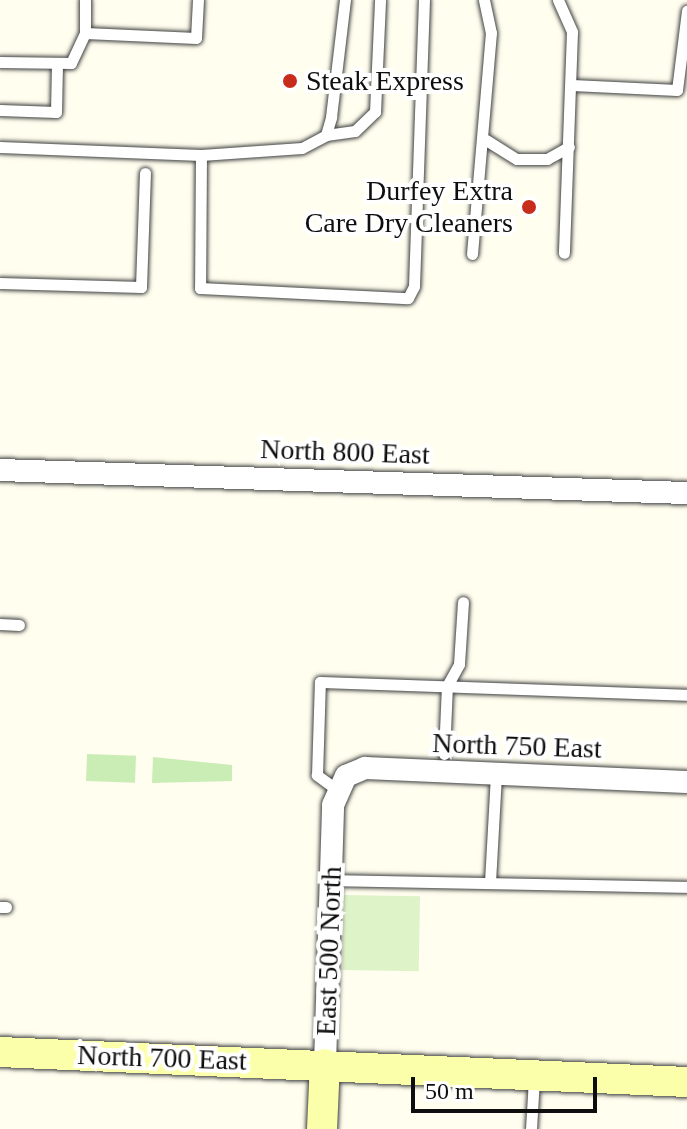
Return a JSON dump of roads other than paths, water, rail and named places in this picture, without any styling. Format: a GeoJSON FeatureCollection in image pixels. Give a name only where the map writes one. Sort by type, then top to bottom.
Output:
{"type":"FeatureCollection","features":[{"type":"Feature","properties":{"kind":"street","name":"North 800 East"},"geometry":{"type":"LineString","coordinates":[[0,470],[687,493]]}},
{"type":"Feature","properties":{"kind":"street","name":"North 750 East"},"geometry":{"type":"LineString","coordinates":[[341,783],[365,768],[687,782]]}},
{"type":"Feature","properties":{"kind":"street","name":"East 500 North"},"geometry":{"type":"LineString","coordinates":[[322,1129],[332,880],[341,783]]}},
{"type":"Feature","properties":{"kind":"street","name":"North 700 East"},"geometry":{"type":"LineString","coordinates":[[0,1052],[687,1082]]}},
{"type":"Feature","properties":{"kind":"lane"},"geometry":{"type":"LineString","coordinates":[[0,62],[71,63],[85,33],[85,0]]}},
{"type":"Feature","properties":{"kind":"lane"},"geometry":{"type":"LineString","coordinates":[[85,33],[196,38],[198,0]]}},
{"type":"Feature","properties":{"kind":"lane"},"geometry":{"type":"LineString","coordinates":[[326,135],[345,0]]}},
{"type":"Feature","properties":{"kind":"lane"},"geometry":{"type":"LineString","coordinates":[[0,147],[201,155],[302,148],[326,135],[355,131],[375,112],[380,0]]}},
{"type":"Feature","properties":{"kind":"lane"},"geometry":{"type":"LineString","coordinates":[[201,155],[196,278],[200,288],[210,291],[408,298],[414,286],[424,0]]}},
{"type":"Feature","properties":{"kind":"lane"},"geometry":{"type":"LineString","coordinates":[[472,254],[476,163],[486,140],[491,33],[484,0]]}},
{"type":"Feature","properties":{"kind":"lane"},"geometry":{"type":"LineString","coordinates":[[558,0],[572,32],[564,253]]}},
{"type":"Feature","properties":{"kind":"lane"},"geometry":{"type":"LineString","coordinates":[[572,85],[677,90],[687,11]]}},
{"type":"Feature","properties":{"kind":"lane"},"geometry":{"type":"LineString","coordinates":[[0,110],[56,112],[57,63]]}},
{"type":"Feature","properties":{"kind":"lane"},"geometry":{"type":"LineString","coordinates":[[486,140],[517,159],[547,159],[569,147]]}},
{"type":"Feature","properties":{"kind":"lane"},"geometry":{"type":"LineString","coordinates":[[0,283],[141,287],[145,173]]}},
{"type":"Feature","properties":{"kind":"lane"},"geometry":{"type":"LineString","coordinates":[[444,754],[447,686],[459,664],[463,602]]}},
{"type":"Feature","properties":{"kind":"lane"},"geometry":{"type":"LineString","coordinates":[[0,624],[19,625]]}},
{"type":"Feature","properties":{"kind":"lane"},"geometry":{"type":"LineString","coordinates":[[341,783],[317,775],[320,682],[687,695]]}},
{"type":"Feature","properties":{"kind":"lane"},"geometry":{"type":"LineString","coordinates":[[490,882],[496,775]]}},
{"type":"Feature","properties":{"kind":"lane"},"geometry":{"type":"LineString","coordinates":[[332,880],[687,887]]}},
{"type":"Feature","properties":{"kind":"lane"},"geometry":{"type":"LineString","coordinates":[[531,1129],[534,1074]]}},
{"type":"Feature","properties":{"kind":"place","name":"Steak Express"},"geometry":{"type":"Point","coordinates":[290,81]}},
{"type":"Feature","properties":{"kind":"place","name":"Durfey Extra Care Dry Cleaners"},"geometry":{"type":"Point","coordinates":[529,207]}}]}
